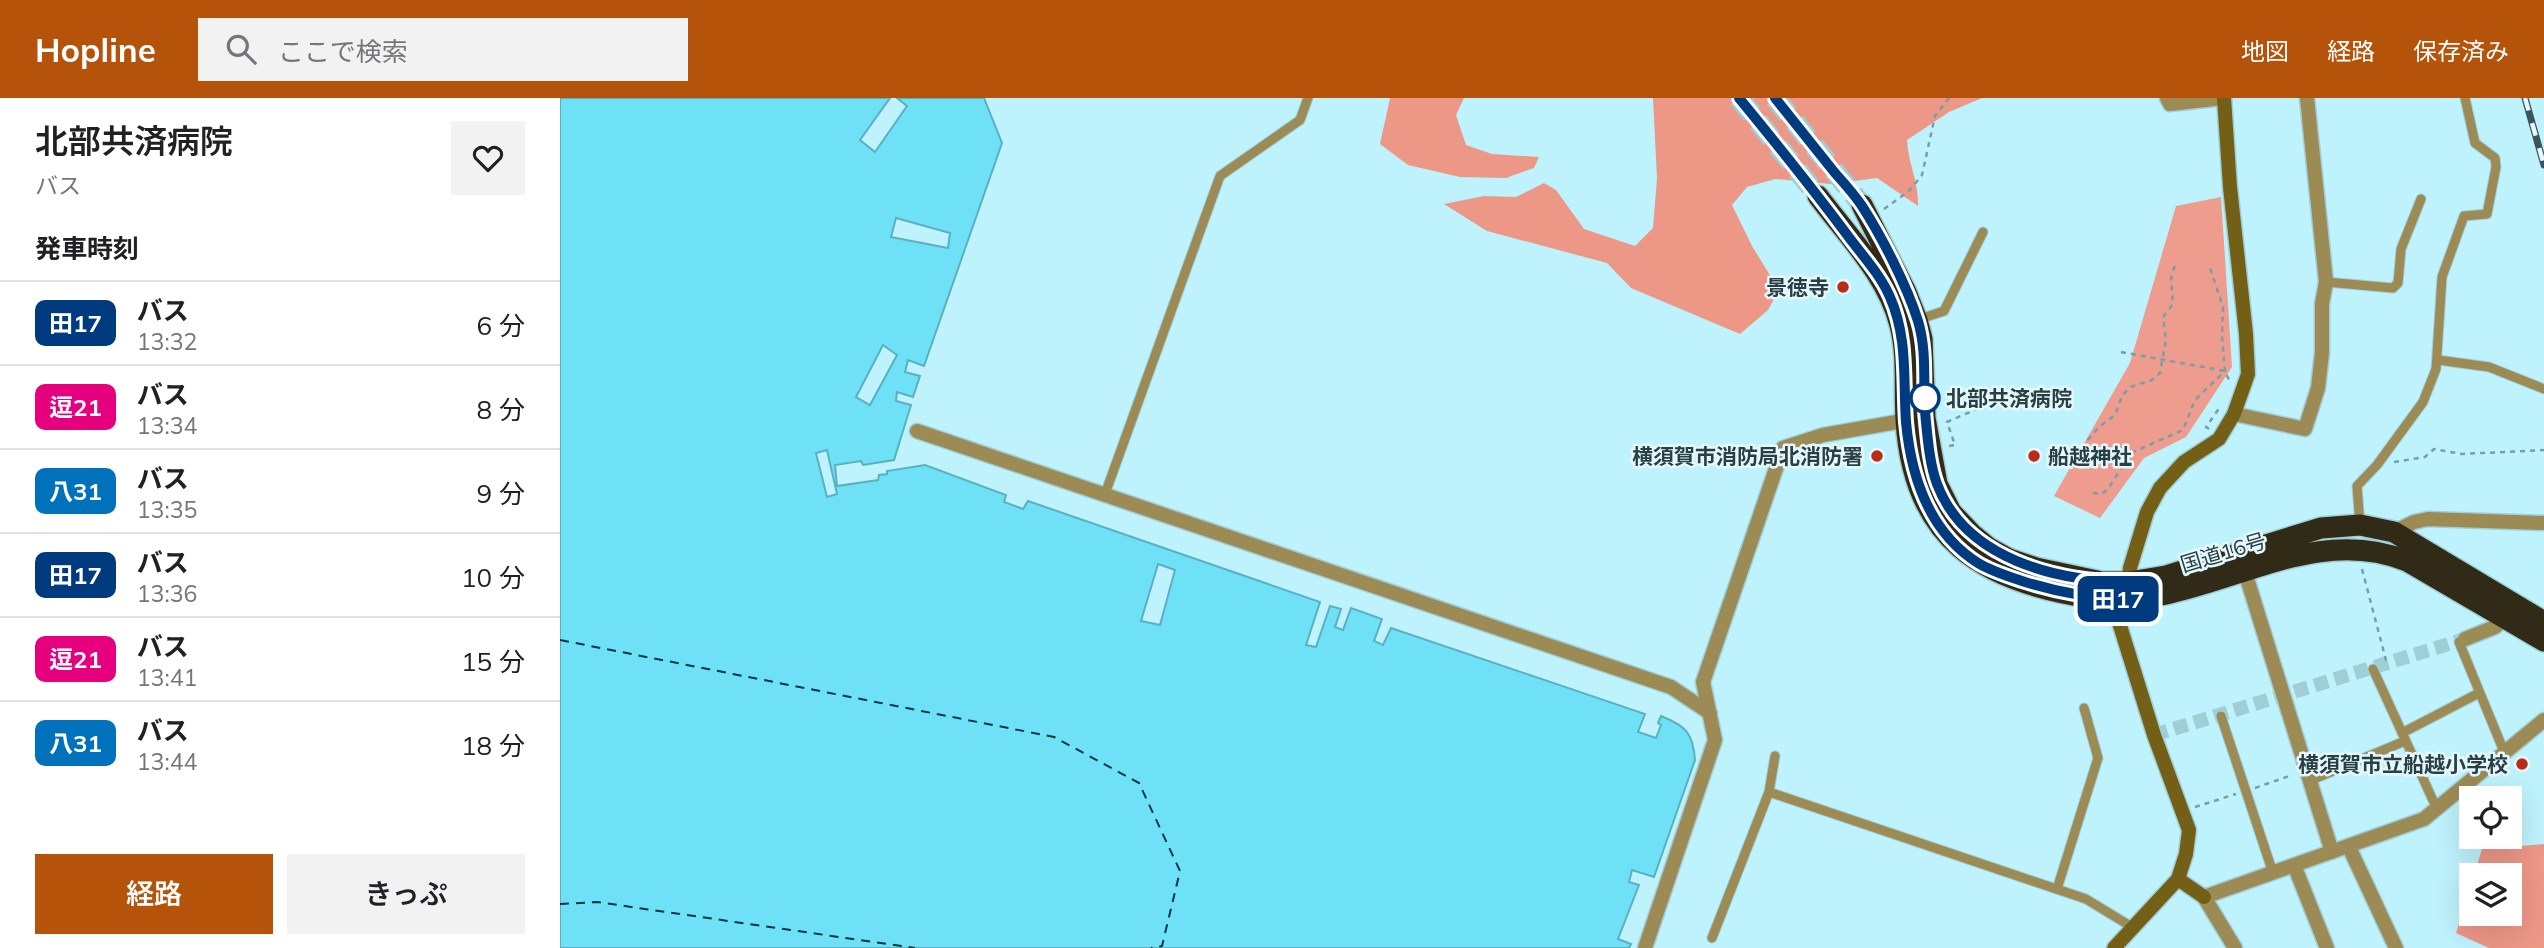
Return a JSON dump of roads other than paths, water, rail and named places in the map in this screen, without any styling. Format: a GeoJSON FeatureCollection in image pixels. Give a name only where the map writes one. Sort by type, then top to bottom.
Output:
{"type":"FeatureCollection","features":[{"type":"Feature","properties":{"kind":"highway","name":"国道16号"},"geometry":{"type":"LineString","coordinates":[[1818,196],[1880,279],[1923,349],[1912,464],[1920,492],[1935,521],[1958,547],[1978,563],[2039,587],[2079,596],[2128,591],[2169,595],[2303,552],[2334,548],[2386,552],[2407,561],[2544,641]]}},
{"type":"Feature","properties":{"kind":"highway","name":"国道16号"},"geometry":{"type":"LineString","coordinates":[[1862,205],[1906,292],[1908,321]]}},
{"type":"Feature","properties":{"kind":"highway","name":"国道16号"},"geometry":{"type":"LineString","coordinates":[[2128,591],[2166,576],[2321,528],[2360,525],[2394,532],[2544,622]]}},
{"type":"Feature","properties":{"kind":"street"},"geometry":{"type":"LineString","coordinates":[[2114,948],[2178,879],[2186,854],[2189,830],[2154,735],[2117,616],[2128,591],[2130,568],[2147,512],[2160,488],[2183,463],[2219,439],[2234,414],[2248,374],[2224,98],[2170,104],[2167,98]]}},
{"type":"Feature","properties":{"kind":"street"},"geometry":{"type":"LineString","coordinates":[[2234,414],[2305,429],[2318,388],[2322,354],[2322,304],[2326,282],[2307,98]]}},
{"type":"Feature","properties":{"kind":"street"},"geometry":{"type":"LineString","coordinates":[[1645,948],[1715,740],[1703,682],[1783,449],[1823,435],[1916,419]]}},
{"type":"Feature","properties":{"kind":"street"},"geometry":{"type":"LineString","coordinates":[[917,431],[1671,687],[1710,713]]}},
{"type":"Feature","properties":{"kind":"street"},"geometry":{"type":"LineString","coordinates":[[2394,532],[2414,522],[2428,519],[2544,523]]}},
{"type":"Feature","properties":{"kind":"street"},"geometry":{"type":"LineString","coordinates":[[2245,572],[2332,852]]}},
{"type":"Feature","properties":{"kind":"street"},"geometry":{"type":"LineString","coordinates":[[2462,641],[2495,627],[2505,617]]}},
{"type":"Feature","properties":{"kind":"street"},"geometry":{"type":"LineString","coordinates":[[2204,897],[2424,819],[2544,720]]}},
{"type":"Feature","properties":{"kind":"street"},"geometry":{"type":"LineString","coordinates":[[2349,847],[2396,948]]}},
{"type":"Feature","properties":{"kind":"street"},"geometry":{"type":"LineString","coordinates":[[2294,865],[2327,948]]}},
{"type":"Feature","properties":{"kind":"street"},"geometry":{"type":"LineString","coordinates":[[2178,879],[2204,897],[2235,948]]}},
{"type":"Feature","properties":{"kind":"lane"},"geometry":{"type":"LineString","coordinates":[[1105,495],[1220,176],[1300,120],[1308,98]]}},
{"type":"Feature","properties":{"kind":"lane"},"geometry":{"type":"LineString","coordinates":[[2360,525],[2357,486],[2377,465],[2423,402],[2438,360],[2442,277],[2464,216],[2487,214],[2496,167],[2495,158],[2475,143],[2465,98]]}},
{"type":"Feature","properties":{"kind":"lane"},"geometry":{"type":"LineString","coordinates":[[2326,282],[2393,288],[2398,283],[2401,249],[2421,199]]}},
{"type":"Feature","properties":{"kind":"lane"},"geometry":{"type":"LineString","coordinates":[[1908,321],[1944,311],[1983,232]]}},
{"type":"Feature","properties":{"kind":"lane"},"geometry":{"type":"LineString","coordinates":[[2438,360],[2489,367],[2544,388]]}},
{"type":"Feature","properties":{"kind":"lane"},"geometry":{"type":"LineString","coordinates":[[2462,641],[2479,694],[2505,754]]}},
{"type":"Feature","properties":{"kind":"lane"},"geometry":{"type":"LineString","coordinates":[[2373,669],[2436,807]]}},
{"type":"Feature","properties":{"kind":"lane"},"geometry":{"type":"LineString","coordinates":[[2309,780],[2404,737],[2479,694]]}},
{"type":"Feature","properties":{"kind":"lane"},"geometry":{"type":"LineString","coordinates":[[2057,889],[2098,758],[2084,708]]}},
{"type":"Feature","properties":{"kind":"lane"},"geometry":{"type":"LineString","coordinates":[[2221,716],[2273,873]]}},
{"type":"Feature","properties":{"kind":"lane"},"geometry":{"type":"LineString","coordinates":[[1712,938],[1769,792],[1775,755]]}},
{"type":"Feature","properties":{"kind":"lane"},"geometry":{"type":"LineString","coordinates":[[1769,792],[2086,899],[2132,927]]}},
{"type":"Feature","properties":{"kind":"water"},"geometry":{"type":"Polygon","coordinates":[[[560,98],[890,98],[860,140],[875,152],[907,106],[897,98],[984,98],[1002,143],[924,366],[908,360],[905,372],[920,376],[913,397],[897,392],[896,401],[911,405],[894,460],[863,465],[861,461],[835,465],[837,486],[878,480],[879,475],[887,474],[887,471],[925,465],[1006,495],[1004,502],[1023,509],[1028,501],[1320,602],[1306,645],[1316,647],[1330,606],[1341,609],[1335,627],[1343,630],[1351,608],[1382,619],[1374,641],[1383,645],[1391,628],[1645,714],[1638,732],[1656,738],[1661,716],[1677,723],[1687,732],[1694,751],[1695,760],[1654,877],[1632,870],[1629,882],[1639,885],[1618,939],[1631,944],[1629,948],[560,948],[560,98]],[[896,218],[891,237],[948,248],[950,233],[896,218]],[[883,345],[856,397],[870,405],[897,355],[883,345]],[[827,450],[816,453],[827,497],[837,494],[827,450]],[[1158,564],[1141,621],[1160,625],[1175,570],[1158,564]]]}},
{"type":"Feature","properties":{"kind":"tunnel"},"geometry":{"type":"LineString","coordinates":[[1739,98],[1818,196]]}},
{"type":"Feature","properties":{"kind":"tunnel"},"geometry":{"type":"LineString","coordinates":[[1775,98],[1862,205]]}},
{"type":"Feature","properties":{"kind":"tunnel"},"geometry":{"type":"LineString","coordinates":[[2154,735],[2465,639]]}},
{"type":"Feature","properties":{"kind":"railway"},"geometry":{"type":"LineString","coordinates":[[2525,98],[2544,165]]}},
{"type":"Feature","properties":{"kind":"place","name":"景徳寺"},"geometry":{"type":"Point","coordinates":[1843,287]}},
{"type":"Feature","properties":{"kind":"place","name":"北部共済病院"},"geometry":{"type":"Point","coordinates":[1925,398]}},
{"type":"Feature","properties":{"kind":"place","name":"横須賀市消防局北消防署"},"geometry":{"type":"Point","coordinates":[1877,456]}},
{"type":"Feature","properties":{"kind":"place","name":"船越神社"},"geometry":{"type":"Point","coordinates":[2034,456]}},
{"type":"Feature","properties":{"kind":"place","name":"横須賀市立船越小学校"},"geometry":{"type":"Point","coordinates":[2522,764]}}]}
